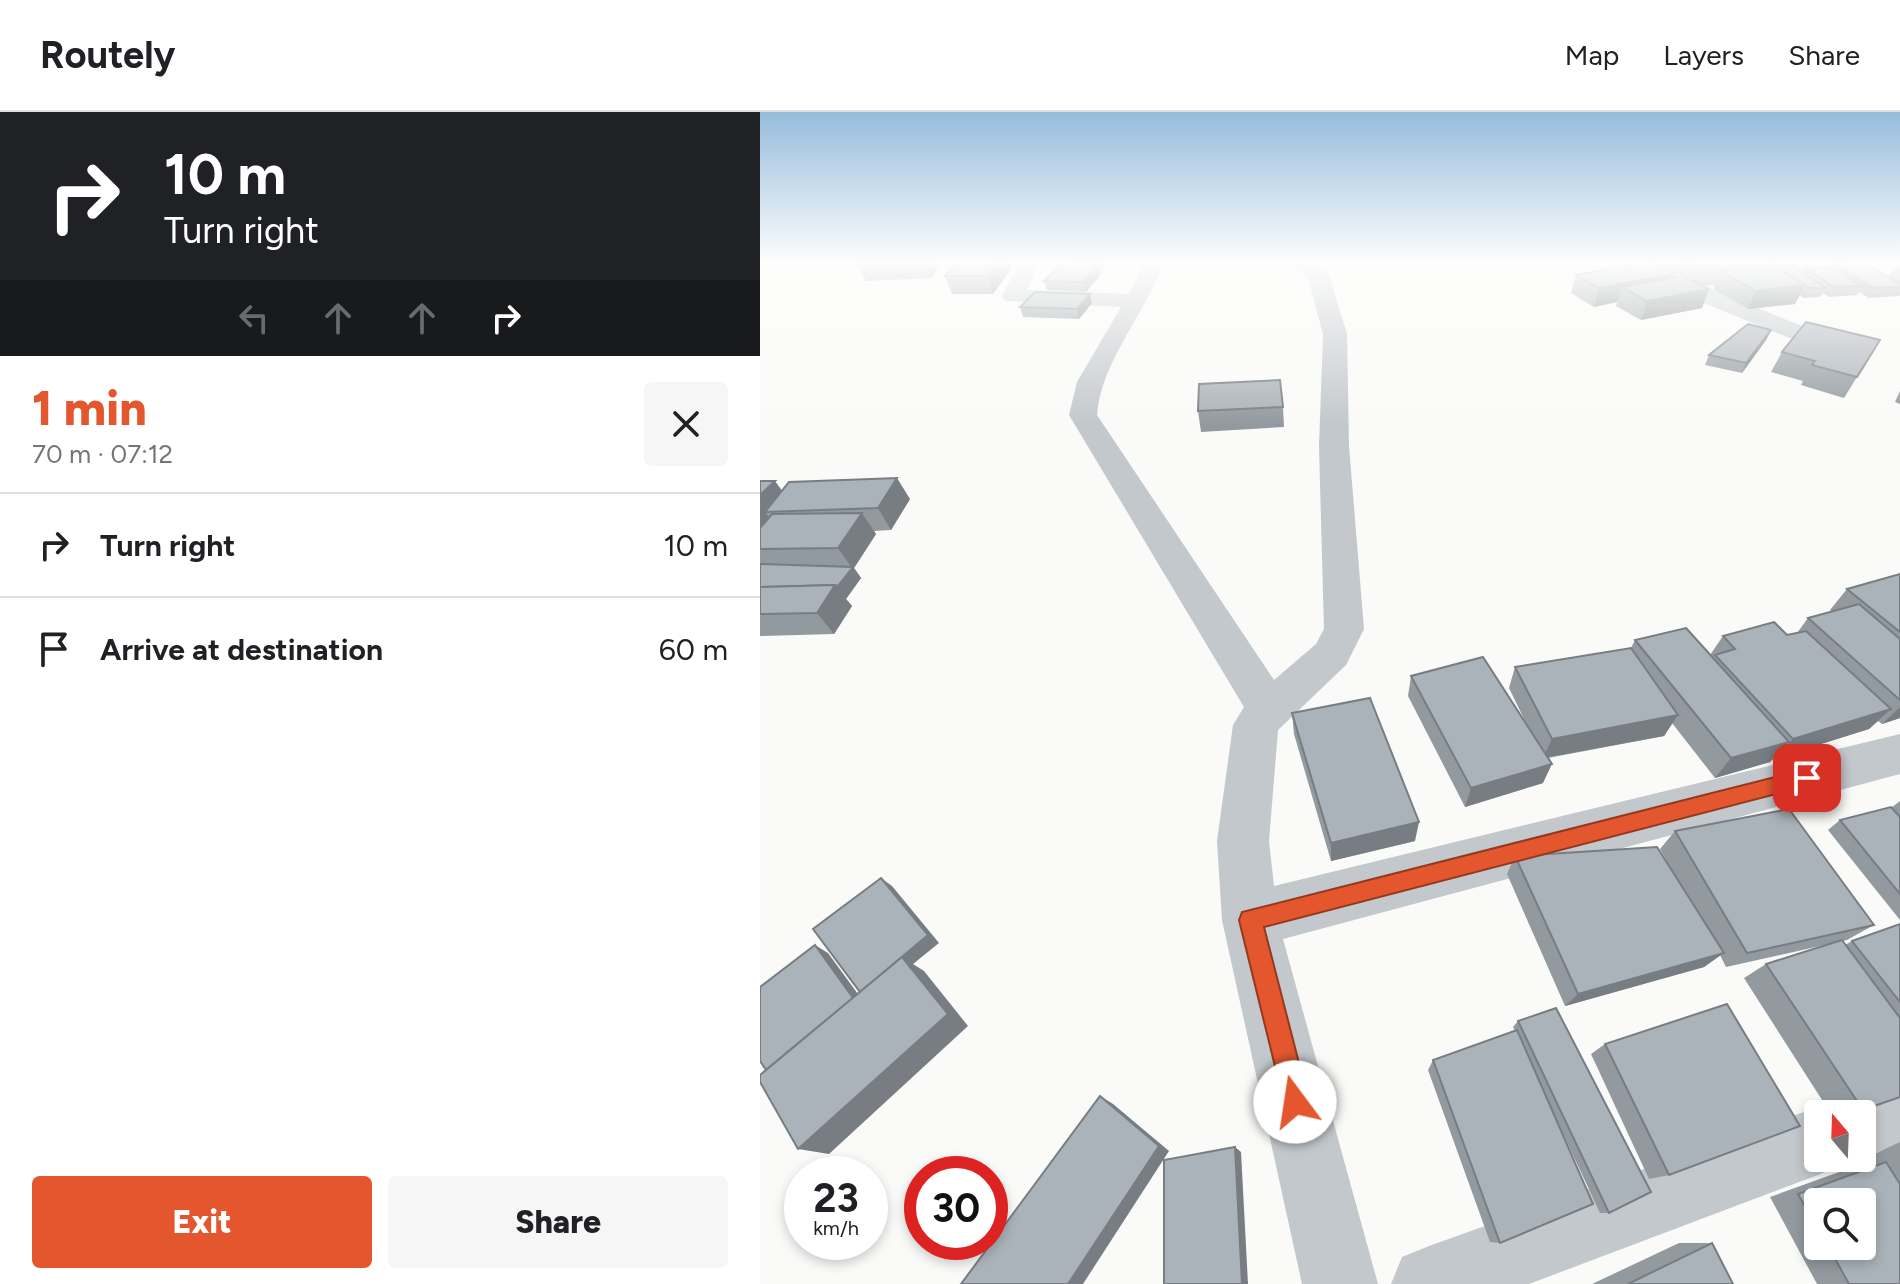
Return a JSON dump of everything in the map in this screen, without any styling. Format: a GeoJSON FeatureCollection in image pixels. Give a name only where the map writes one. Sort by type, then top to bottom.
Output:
{"type":"FeatureCollection","features":[{"type":"Feature","properties":{"kind":"street"},"geometry":{"type":"LineString","coordinates":[[1130,316],[1086,393],[1083,415],[1269,709]]}},
{"type":"Feature","properties":{"kind":"street"},"geometry":{"type":"LineString","coordinates":[[1330,316],[1335,334],[1334,446],[1344,629],[1333,652],[1269,709],[1256,725],[1243,841],[1250,920],[1340,1284]]}},
{"type":"Feature","properties":{"kind":"street"},"geometry":{"type":"LineString","coordinates":[[1756,316],[1818,341]]}},
{"type":"Feature","properties":{"kind":"street"},"geometry":{"type":"LineString","coordinates":[[1250,920],[1900,754]]}},
{"type":"Feature","properties":{"kind":"street"},"geometry":{"type":"LineString","coordinates":[[1876,1120],[1900,1111]]}},
{"type":"Feature","properties":{"kind":"street"},"geometry":{"type":"LineString","coordinates":[[1429,1284],[1804,1146]]}},
{"type":"Feature","properties":{"kind":"building"},"geometry":{"type":"Polygon","coordinates":[[[1806,322],[1880,340],[1857,377],[1812,365],[1815,361],[1782,352],[1806,322]]]}},
{"type":"Feature","properties":{"kind":"building"},"geometry":{"type":"Polygon","coordinates":[[[1748,324],[1771,330],[1746,363],[1709,355],[1748,324]]]}},
{"type":"Feature","properties":{"kind":"building"},"geometry":{"type":"Polygon","coordinates":[[[1280,380],[1283,407],[1198,411],[1199,384],[1280,380]]]}},
{"type":"Feature","properties":{"kind":"building"},"geometry":{"type":"Polygon","coordinates":[[[897,478],[878,508],[765,512],[789,482],[897,478]]]}},
{"type":"Feature","properties":{"kind":"building"},"geometry":{"type":"Polygon","coordinates":[[[760,481],[775,481],[760,495],[760,481]]]}},
{"type":"Feature","properties":{"kind":"building"},"geometry":{"type":"Polygon","coordinates":[[[862,513],[838,548],[760,549],[760,528],[772,514],[862,513]]]}},
{"type":"Feature","properties":{"kind":"building"},"geometry":{"type":"Polygon","coordinates":[[[760,564],[853,567],[837,587],[760,587],[760,564]]]}},
{"type":"Feature","properties":{"kind":"building"},"geometry":{"type":"Polygon","coordinates":[[[1900,574],[1900,632],[1847,589],[1900,574]]]}},
{"type":"Feature","properties":{"kind":"building"},"geometry":{"type":"Polygon","coordinates":[[[835,585],[817,613],[760,614],[760,587],[835,585]]]}},
{"type":"Feature","properties":{"kind":"building"},"geometry":{"type":"Polygon","coordinates":[[[1859,604],[1900,639],[1900,700],[1808,618],[1859,604]]]}},
{"type":"Feature","properties":{"kind":"building"},"geometry":{"type":"Polygon","coordinates":[[[1774,622],[1787,635],[1806,631],[1891,709],[1793,739],[1715,655],[1735,649],[1723,636],[1774,622]]]}},
{"type":"Feature","properties":{"kind":"building"},"geometry":{"type":"Polygon","coordinates":[[[1686,628],[1789,742],[1731,758],[1635,640],[1686,628]]]}},
{"type":"Feature","properties":{"kind":"building"},"geometry":{"type":"Polygon","coordinates":[[[1631,648],[1678,715],[1552,739],[1515,667],[1631,648]]]}},
{"type":"Feature","properties":{"kind":"building"},"geometry":{"type":"Polygon","coordinates":[[[1483,657],[1552,764],[1471,788],[1411,676],[1483,657]]]}},
{"type":"Feature","properties":{"kind":"building"},"geometry":{"type":"Polygon","coordinates":[[[1370,698],[1419,822],[1331,843],[1292,713],[1370,698]]]}},
{"type":"Feature","properties":{"kind":"building"},"geometry":{"type":"Polygon","coordinates":[[[1891,807],[1900,817],[1900,894],[1840,820],[1891,807]]]}},
{"type":"Feature","properties":{"kind":"building"},"geometry":{"type":"Polygon","coordinates":[[[1789,809],[1874,925],[1747,953],[1675,831],[1789,809]]]}},
{"type":"Feature","properties":{"kind":"building"},"geometry":{"type":"Polygon","coordinates":[[[1657,847],[1724,953],[1578,994],[1515,856],[1657,847]]]}},
{"type":"Feature","properties":{"kind":"building"},"geometry":{"type":"Polygon","coordinates":[[[881,878],[928,935],[860,992],[813,929],[881,878]]]}},
{"type":"Feature","properties":{"kind":"building"},"geometry":{"type":"Polygon","coordinates":[[[1900,924],[1900,1002],[1852,941],[1900,924]]]}},
{"type":"Feature","properties":{"kind":"building"},"geometry":{"type":"Polygon","coordinates":[[[1842,940],[1900,1018],[1900,1097],[1876,1105],[1876,1100],[1856,1100],[1766,964],[1842,940]]]}},
{"type":"Feature","properties":{"kind":"building"},"geometry":{"type":"Polygon","coordinates":[[[815,945],[853,998],[766,1070],[760,1061],[760,987],[815,945]]]}},
{"type":"Feature","properties":{"kind":"building"},"geometry":{"type":"Polygon","coordinates":[[[902,957],[948,1014],[798,1149],[760,1082],[760,1075],[902,957]]]}},
{"type":"Feature","properties":{"kind":"building"},"geometry":{"type":"Polygon","coordinates":[[[1727,1004],[1800,1126],[1669,1175],[1605,1044],[1727,1004]]]}},
{"type":"Feature","properties":{"kind":"building"},"geometry":{"type":"Polygon","coordinates":[[[1556,1008],[1651,1192],[1609,1213],[1518,1021],[1556,1008]]]}},
{"type":"Feature","properties":{"kind":"building"},"geometry":{"type":"Polygon","coordinates":[[[1517,1030],[1593,1204],[1500,1243],[1433,1060],[1517,1030]]]}},
{"type":"Feature","properties":{"kind":"building"},"geometry":{"type":"Polygon","coordinates":[[[1100,1096],[1159,1146],[1068,1284],[961,1284],[979,1260],[1008,1260],[1008,1220],[1100,1096]]]}},
{"type":"Feature","properties":{"kind":"building"},"geometry":{"type":"Polygon","coordinates":[[[1235,1147],[1242,1284],[1164,1284],[1164,1160],[1235,1147]]]}},
{"type":"Feature","properties":{"kind":"building"},"geometry":{"type":"Polygon","coordinates":[[[1886,1162],[1900,1184],[1900,1284],[1849,1284],[1836,1260],[1876,1260],[1876,1188],[1814,1188],[1858,1172],[1876,1172],[1876,1166],[1886,1162]]]}},
{"type":"Feature","properties":{"kind":"building"},"geometry":{"type":"Polygon","coordinates":[[[1712,1243],[1733,1284],[1628,1284],[1712,1243]]]}},
{"type":"Feature","properties":{"kind":"route"},"geometry":{"type":"LineString","coordinates":[[1295,1102],[1250,920],[1807,778]]}}]}
